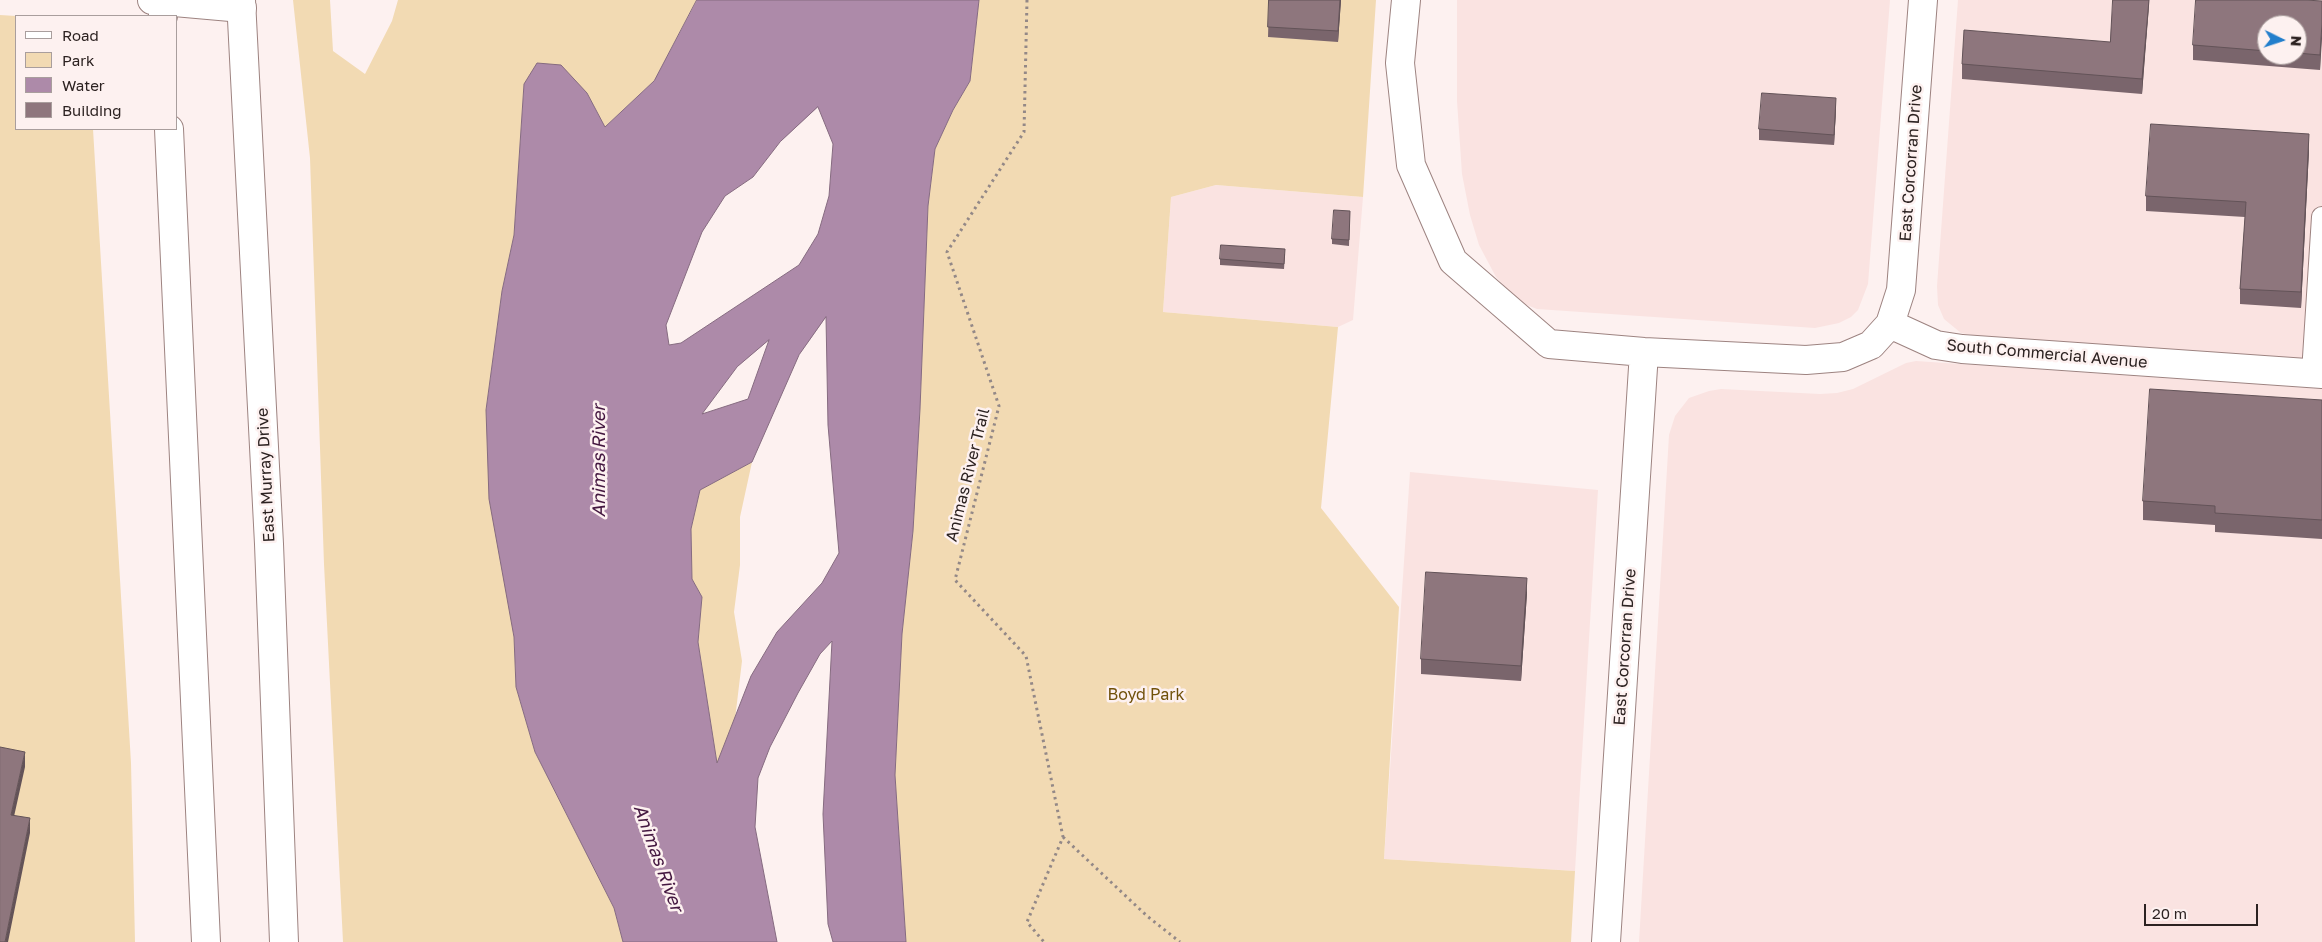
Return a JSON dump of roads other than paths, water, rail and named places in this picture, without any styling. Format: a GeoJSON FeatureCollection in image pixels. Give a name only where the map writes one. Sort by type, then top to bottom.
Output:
{"type":"FeatureCollection","features":[{"type":"Feature","properties":{"kind":"main road"},"geometry":{"type":"LineString","coordinates":[[1406,0],[1400,63],[1411,164],[1453,261],[1549,344],[1644,352],[1806,360],[1843,357],[1872,345],[1890,324]]}},
{"type":"Feature","properties":{"kind":"main road","name":"East Corcorran Drive"},"geometry":{"type":"LineString","coordinates":[[1890,324],[1902,282],[1923,0]]}},
{"type":"Feature","properties":{"kind":"main road"},"geometry":{"type":"LineString","coordinates":[[160,4],[242,4]]}},
{"type":"Feature","properties":{"kind":"main road","name":"East Murray Drive"},"geometry":{"type":"LineString","coordinates":[[242,4],[269,544],[284,942]]}},
{"type":"Feature","properties":{"kind":"main road"},"geometry":{"type":"LineString","coordinates":[[169,130],[206,942]]}},
{"type":"Feature","properties":{"kind":"main road","name":"South Commercial Avenue"},"geometry":{"type":"LineString","coordinates":[[1890,324],[1936,344],[1962,349],[2317,374]]}},
{"type":"Feature","properties":{"kind":"main road","name":"East Corcorran Drive"},"geometry":{"type":"LineString","coordinates":[[1606,942],[1644,352]]}},
{"type":"Feature","properties":{"kind":"lane"},"geometry":{"type":"LineString","coordinates":[[2317,374],[2322,217]]}},
{"type":"Feature","properties":{"kind":"water","name":"Animas River"},"geometry":{"type":"Polygon","coordinates":[[[697,0],[979,0],[970,81],[953,110],[935,149],[928,206],[913,531],[902,634],[895,775],[906,942],[833,942],[828,924],[823,814],[832,641],[820,654],[798,693],[770,747],[758,778],[755,827],[777,942],[623,942],[614,908],[535,752],[516,687],[514,637],[489,499],[486,410],[502,291],[514,235],[524,84],[537,63],[561,65],[587,93],[605,127],[654,81],[697,0]],[[818,107],[780,142],[753,177],[725,196],[702,232],[666,325],[669,345],[681,343],[799,265],[818,234],[829,196],[833,144],[818,107]],[[826,317],[799,355],[752,462],[700,490],[691,529],[692,579],[702,597],[698,642],[717,763],[751,676],[777,632],[822,583],[839,553],[828,425],[826,317]],[[769,340],[737,367],[702,414],[748,399],[769,340]]]}},
{"type":"Feature","properties":{"kind":"park label","name":"Boyd Park"},"geometry":{"type":"Point","coordinates":[1146,695]}}]}
